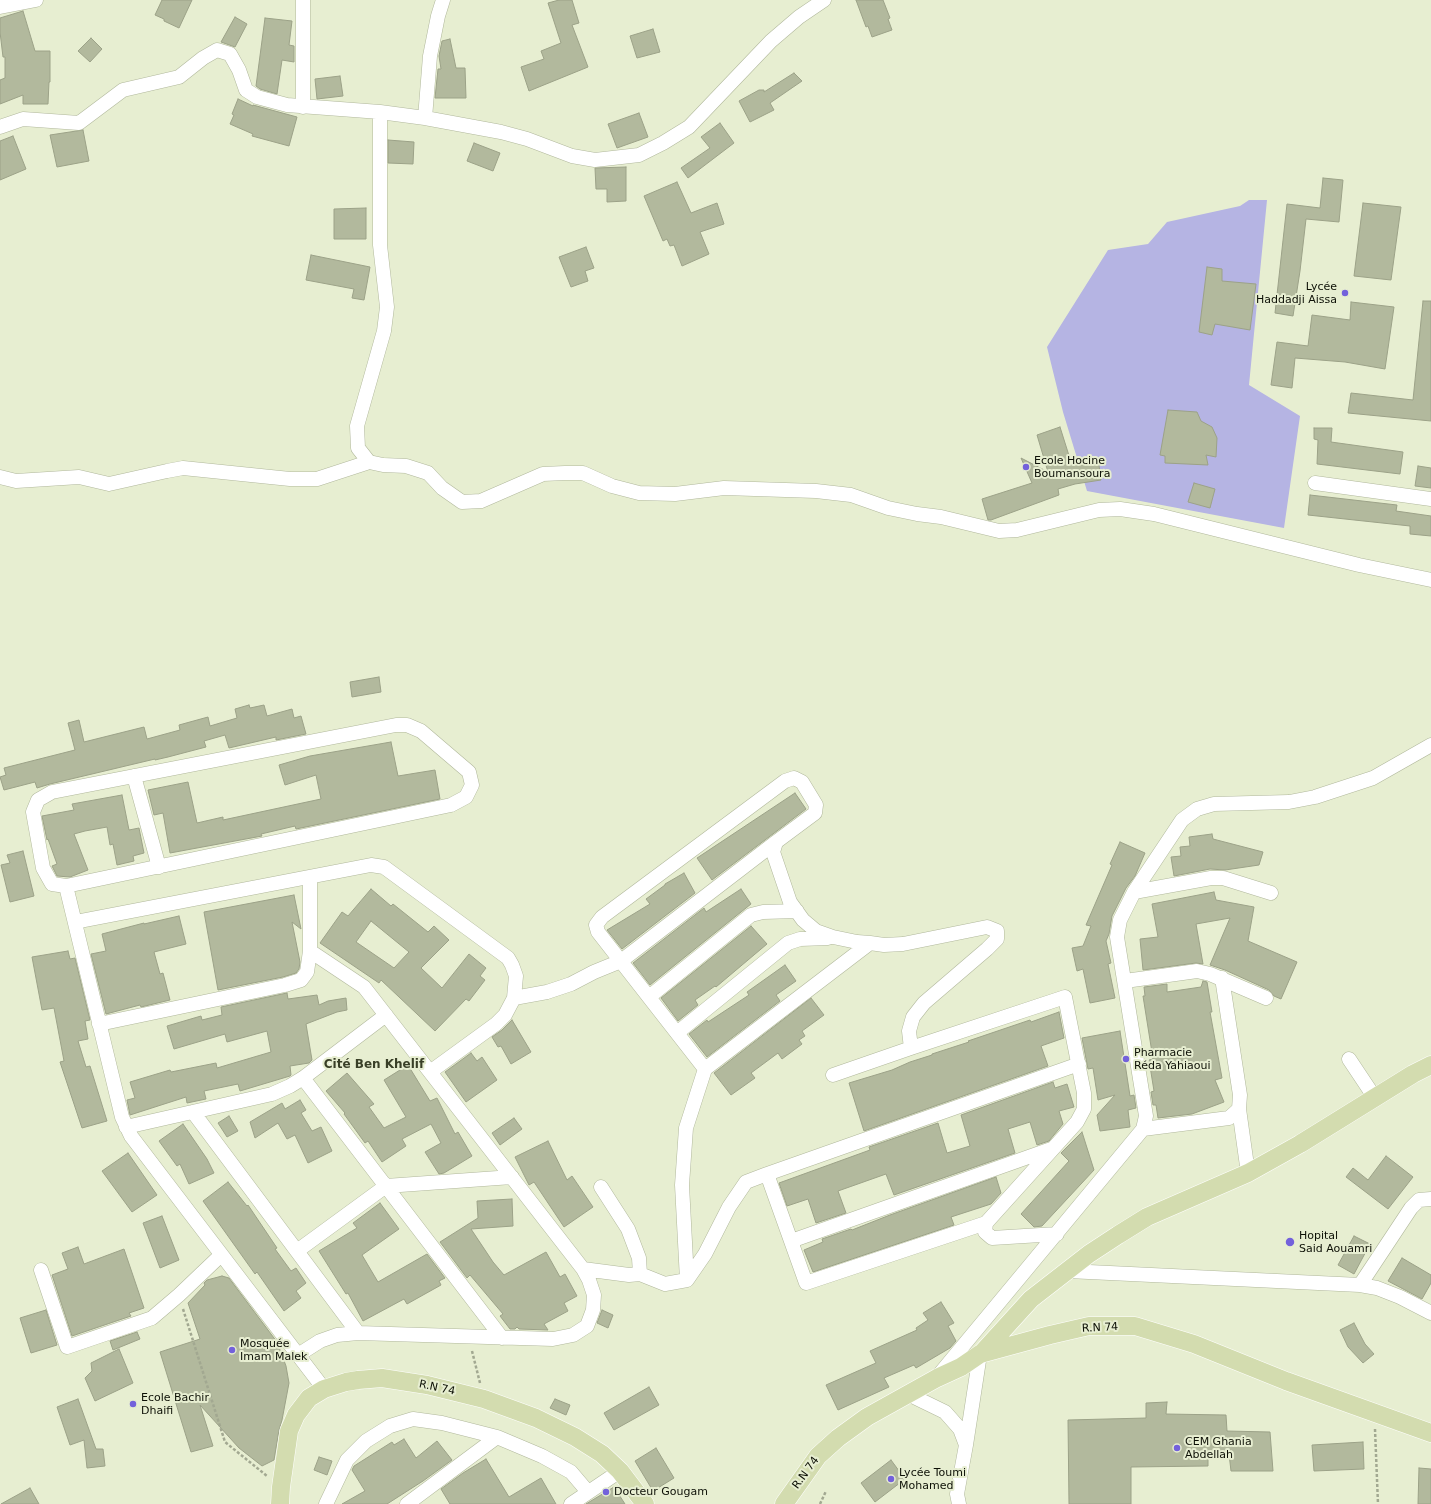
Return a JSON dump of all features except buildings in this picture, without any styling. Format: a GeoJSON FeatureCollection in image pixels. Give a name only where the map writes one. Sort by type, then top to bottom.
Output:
{"type":"FeatureCollection","features":[{"type":"Feature","properties":{"kind":"main road"},"geometry":{"type":"LineString","coordinates":[[980,1354],[1031,1299],[1089,1254],[1147,1217],[1248,1173],[1300,1144],[1413,1074],[1431,1065]]}},
{"type":"Feature","properties":{"kind":"main road","name":"R.N 74"},"geometry":{"type":"LineString","coordinates":[[784,1504],[818,1456],[838,1438],[867,1417],[937,1378],[961,1367],[980,1354],[1089,1326],[1135,1326],[1194,1344],[1286,1381],[1431,1433]]}},
{"type":"Feature","properties":{"kind":"main road","name":"R.N 74"},"geometry":{"type":"LineString","coordinates":[[281,1495],[289,1431],[296,1414],[309,1398],[324,1389],[358,1380],[382,1378],[484,1398],[536,1418],[575,1437],[602,1454],[620,1471],[645,1504]]}},
{"type":"Feature","properties":{"kind":"street"},"geometry":{"type":"LineString","coordinates":[[0,7],[36,0]]}},
{"type":"Feature","properties":{"kind":"street"},"geometry":{"type":"LineString","coordinates":[[303,106],[304,0]]}},
{"type":"Feature","properties":{"kind":"street"},"geometry":{"type":"LineString","coordinates":[[425,118],[430,56],[438,16],[443,0]]}},
{"type":"Feature","properties":{"kind":"street"},"geometry":{"type":"LineString","coordinates":[[0,127],[23,119],[79,123],[123,90],[179,77],[203,58],[217,50],[230,54],[239,70],[246,90],[257,97],[287,106],[380,112],[425,118],[501,132],[527,139],[572,156],[595,160],[638,155],[663,143],[689,127],[771,41],[799,17],[824,0]]}},
{"type":"Feature","properties":{"kind":"street"},"geometry":{"type":"LineString","coordinates":[[369,462],[358,448],[357,426],[384,331],[387,307],[380,245],[380,112]]}},
{"type":"Feature","properties":{"kind":"street"},"geometry":{"type":"LineString","coordinates":[[0,477],[16,481],[79,477],[109,484],[184,468],[290,479],[317,479],[369,462],[383,465],[406,466],[428,473],[442,488],[462,502],[481,501],[543,474],[583,473],[612,486],[639,493],[675,494],[724,488],[816,491],[851,495],[888,508],[916,514],[941,516],[999,531],[1017,530],[1099,510],[1120,509],[1154,514],[1359,565],[1431,580]]}},
{"type":"Feature","properties":{"kind":"street"},"geometry":{"type":"LineString","coordinates":[[1315,483],[1431,499]]}},
{"type":"Feature","properties":{"kind":"street"},"geometry":{"type":"LineString","coordinates":[[396,724],[407,725],[421,731],[469,772],[472,785],[466,797],[451,805],[66,886],[52,884],[43,868],[33,812],[38,800],[52,792],[134,776],[396,724]]}},
{"type":"Feature","properties":{"kind":"street"},"geometry":{"type":"LineString","coordinates":[[937,1378],[1143,1129],[1146,1116],[1117,937],[1120,920],[1134,892],[1182,820],[1197,809],[1214,804],[1289,802],[1315,797],[1373,778],[1431,745]]}},
{"type":"Feature","properties":{"kind":"street"},"geometry":{"type":"LineString","coordinates":[[134,776],[159,866]]}},
{"type":"Feature","properties":{"kind":"street"},"geometry":{"type":"LineString","coordinates":[[514,998],[547,992],[571,984],[594,972],[621,961],[815,813],[816,805],[802,782],[794,778],[785,781],[602,917],[596,925],[598,932],[621,961],[705,1069]]}},
{"type":"Feature","properties":{"kind":"street"},"geometry":{"type":"LineString","coordinates":[[776,842],[773,852],[790,902],[803,920],[816,931],[833,937],[884,945],[903,944],[987,927],[997,930],[997,939],[924,1003],[913,1017],[909,1031],[911,1048]]}},
{"type":"Feature","properties":{"kind":"street"},"geometry":{"type":"LineString","coordinates":[[75,922],[371,865],[384,867],[508,958],[516,976],[514,998],[505,1015],[496,1024],[430,1072]]}},
{"type":"Feature","properties":{"kind":"street"},"geometry":{"type":"LineString","coordinates":[[100,1024],[286,985],[301,980],[307,972],[310,951],[310,877]]}},
{"type":"Feature","properties":{"kind":"street"},"geometry":{"type":"LineString","coordinates":[[1134,892],[1197,880],[1223,878],[1271,893]]}},
{"type":"Feature","properties":{"kind":"street"},"geometry":{"type":"LineString","coordinates":[[66,886],[122,1117],[130,1136],[324,1389]]}},
{"type":"Feature","properties":{"kind":"street"},"geometry":{"type":"LineString","coordinates":[[649,997],[751,916],[763,912],[797,911]]}},
{"type":"Feature","properties":{"kind":"street"},"geometry":{"type":"LineString","coordinates":[[677,1033],[788,943],[800,939],[833,937]]}},
{"type":"Feature","properties":{"kind":"street"},"geometry":{"type":"LineString","coordinates":[[687,1280],[682,1185],[686,1128],[705,1069],[870,943]]}},
{"type":"Feature","properties":{"kind":"street"},"geometry":{"type":"LineString","coordinates":[[298,1355],[320,1341],[337,1335],[358,1333],[553,1339],[573,1335],[587,1326],[593,1310],[594,1295],[583,1269],[364,987],[310,951]]}},
{"type":"Feature","properties":{"kind":"street"},"geometry":{"type":"LineString","coordinates":[[1125,981],[1197,971],[1222,978],[1266,998]]}},
{"type":"Feature","properties":{"kind":"street"},"geometry":{"type":"LineString","coordinates":[[1222,978],[1240,1096],[1239,1109],[1248,1173]]}},
{"type":"Feature","properties":{"kind":"street"},"geometry":{"type":"LineString","coordinates":[[767,1174],[806,1283],[986,1223],[1077,1122],[1084,1109],[1084,1093],[1065,997],[833,1075]]}},
{"type":"Feature","properties":{"kind":"street"},"geometry":{"type":"LineString","coordinates":[[126,1127],[272,1094],[303,1078],[386,1015]]}},
{"type":"Feature","properties":{"kind":"street"},"geometry":{"type":"LineString","coordinates":[[1349,1059],[1375,1098]]}},
{"type":"Feature","properties":{"kind":"street"},"geometry":{"type":"LineString","coordinates":[[583,1269],[629,1275],[640,1274],[665,1284],[687,1280],[705,1254],[729,1207],[746,1182],[1079,1064]]}},
{"type":"Feature","properties":{"kind":"street"},"geometry":{"type":"LineString","coordinates":[[303,1078],[502,1338]]}},
{"type":"Feature","properties":{"kind":"street"},"geometry":{"type":"LineString","coordinates":[[1143,1129],[1229,1118],[1239,1109]]}},
{"type":"Feature","properties":{"kind":"street"},"geometry":{"type":"LineString","coordinates":[[193,1112],[358,1333]]}},
{"type":"Feature","properties":{"kind":"street"},"geometry":{"type":"LineString","coordinates":[[791,1240],[1053,1148]]}},
{"type":"Feature","properties":{"kind":"street"},"geometry":{"type":"LineString","coordinates":[[297,1251],[386,1186],[512,1177]]}},
{"type":"Feature","properties":{"kind":"street"},"geometry":{"type":"LineString","coordinates":[[601,1187],[628,1229],[639,1258],[640,1274]]}},
{"type":"Feature","properties":{"kind":"street"},"geometry":{"type":"LineString","coordinates":[[1360,1285],[1411,1208],[1419,1200],[1431,1199]]}},
{"type":"Feature","properties":{"kind":"street"},"geometry":{"type":"LineString","coordinates":[[986,1223],[985,1232],[992,1238],[1057,1234]]}},
{"type":"Feature","properties":{"kind":"street"},"geometry":{"type":"LineString","coordinates":[[41,1270],[68,1347],[152,1318],[179,1296],[221,1254]]}},
{"type":"Feature","properties":{"kind":"street"},"geometry":{"type":"LineString","coordinates":[[1068,1271],[1360,1285],[1377,1288],[1430,1309]]}},
{"type":"Feature","properties":{"kind":"street"},"geometry":{"type":"LineString","coordinates":[[959,1504],[958,1494],[980,1354]]}},
{"type":"Feature","properties":{"kind":"street"},"geometry":{"type":"LineString","coordinates":[[908,1394],[945,1412],[960,1429],[966,1445]]}},
{"type":"Feature","properties":{"kind":"street"},"geometry":{"type":"LineString","coordinates":[[326,1504],[347,1460],[366,1441],[390,1426],[412,1419],[442,1423],[497,1437],[542,1456],[570,1472],[588,1492]]}},
{"type":"Feature","properties":{"kind":"street"},"geometry":{"type":"LineString","coordinates":[[407,1504],[497,1437]]}},
{"type":"Feature","properties":{"kind":"street"},"geometry":{"type":"LineString","coordinates":[[571,1504],[620,1471]]}},
{"type":"Feature","properties":{"kind":"path"},"geometry":{"type":"LineString","coordinates":[[179,1296],[225,1442],[281,1495]]}},
{"type":"Feature","properties":{"kind":"path"},"geometry":{"type":"LineString","coordinates":[[469,1336],[484,1398]]}},
{"type":"Feature","properties":{"kind":"path"},"geometry":{"type":"LineString","coordinates":[[1375,1413],[1378,1504]]}},
{"type":"Feature","properties":{"kind":"path"},"geometry":{"type":"LineString","coordinates":[[820,1504],[826,1491]]}},
{"type":"Feature","properties":{"kind":"shaded area"},"geometry":{"type":"Polygon","coordinates":[[[1249,200],[1267,200],[1249,385],[1300,416],[1284,528],[1087,491],[1063,412],[1047,347],[1108,250],[1148,244],[1167,222],[1240,206],[1249,200]]]}},
{"type":"Feature","properties":{"kind":"place","name":"Lycée Haddadji Aissa"},"geometry":{"type":"Point","coordinates":[1345,293]}},
{"type":"Feature","properties":{"kind":"place","name":"Ecole Hocine Boumansoura"},"geometry":{"type":"Point","coordinates":[1026,467]}},
{"type":"Feature","properties":{"kind":"place","name":"Pharmacie Réda Yahiaoui"},"geometry":{"type":"Point","coordinates":[1126,1059]}},
{"type":"Feature","properties":{"kind":"place","name":"Hopital Said Aouamri"},"geometry":{"type":"Point","coordinates":[1290,1242]}},
{"type":"Feature","properties":{"kind":"place","name":"Mosquée Imam Malek"},"geometry":{"type":"Point","coordinates":[232,1350]}},
{"type":"Feature","properties":{"kind":"place","name":"Ecole Bachir Dhaifi"},"geometry":{"type":"Point","coordinates":[133,1404]}},
{"type":"Feature","properties":{"kind":"place","name":"CEM Ghania Abdellah"},"geometry":{"type":"Point","coordinates":[1177,1448]}},
{"type":"Feature","properties":{"kind":"place","name":"Lycée Toumi Mohamed"},"geometry":{"type":"Point","coordinates":[891,1479]}},
{"type":"Feature","properties":{"kind":"place","name":"Docteur Gougam"},"geometry":{"type":"Point","coordinates":[606,1492]}},
{"type":"Feature","properties":{"kind":"district","name":"Cité Ben Khelif"},"geometry":{"type":"Point","coordinates":[374,1065]}}]}
